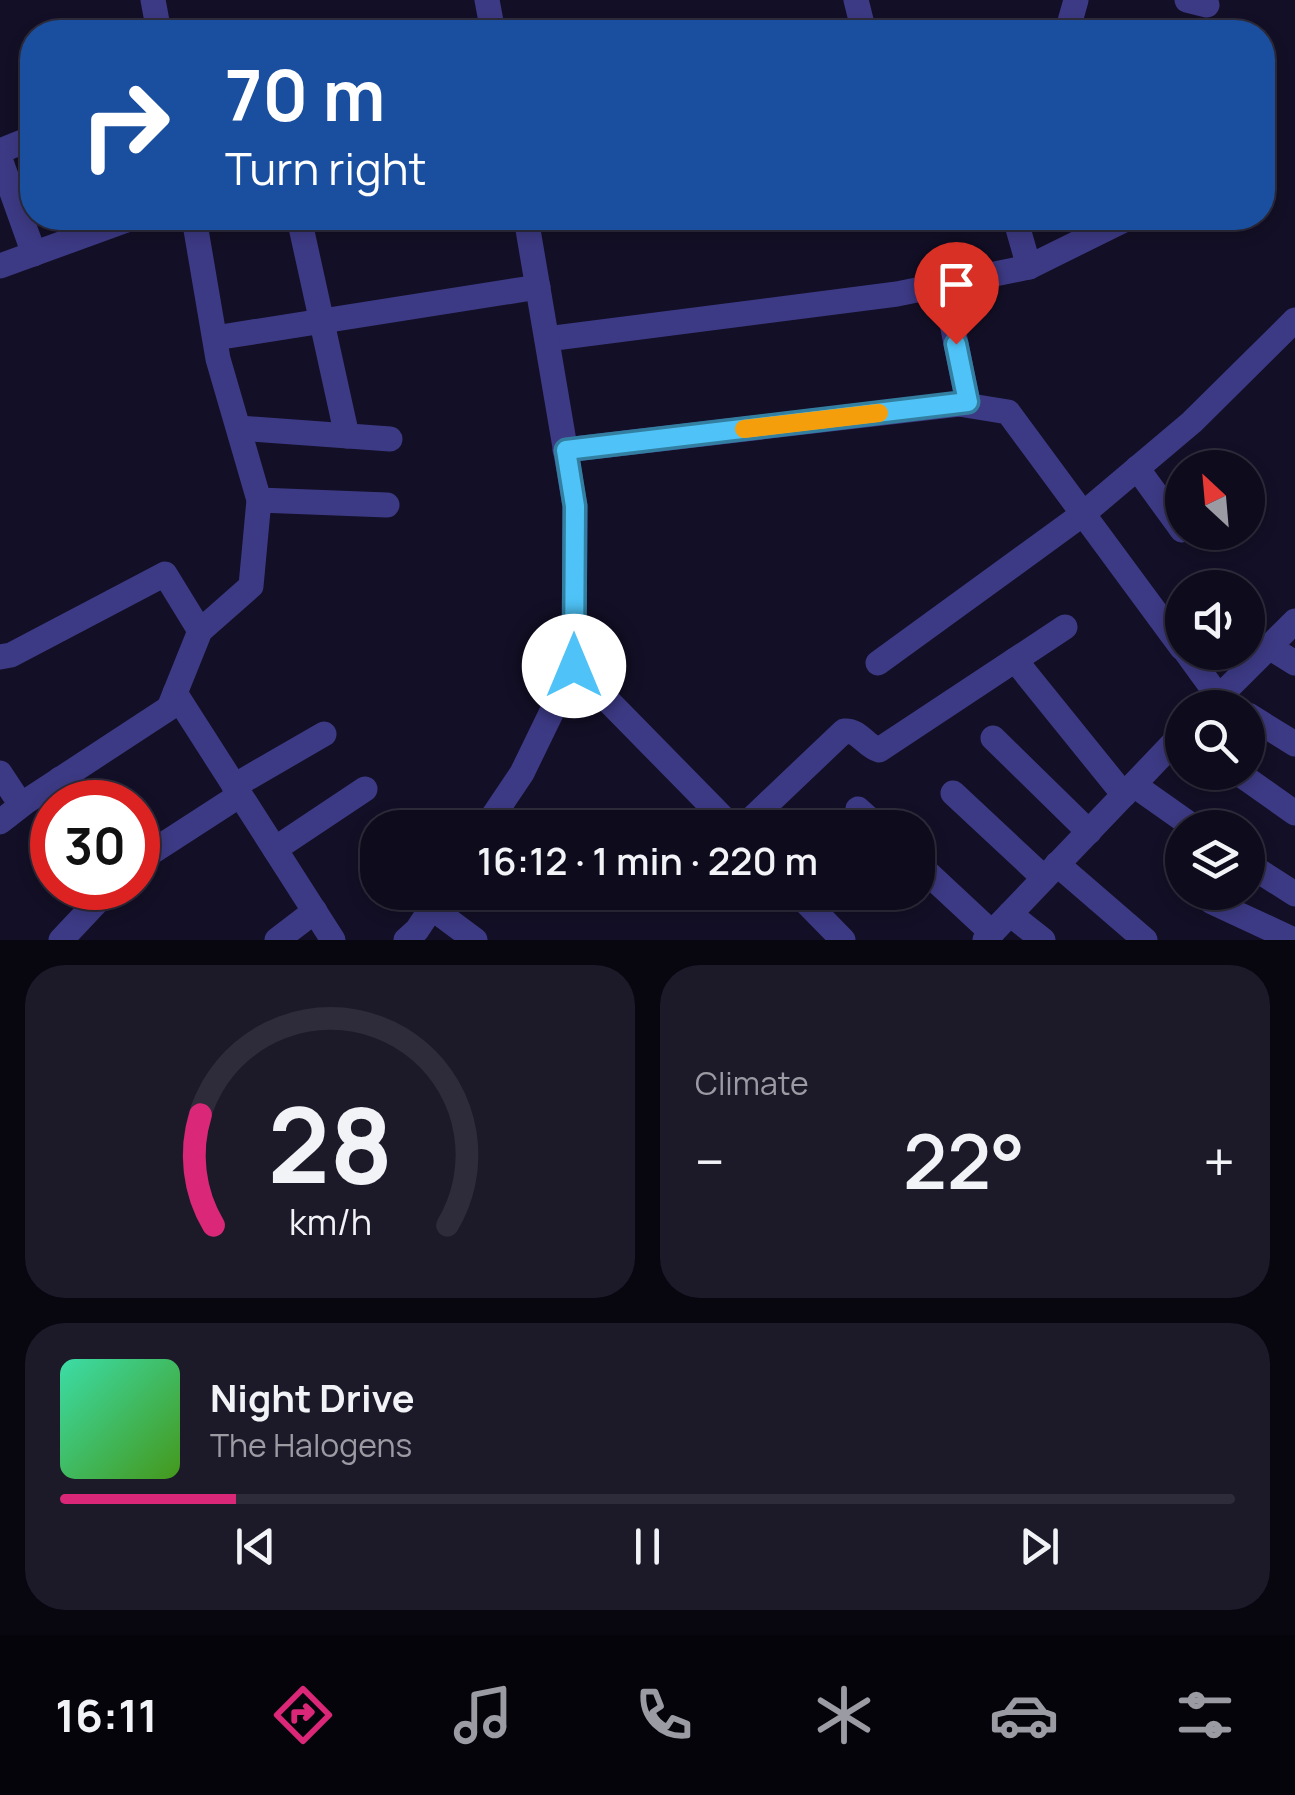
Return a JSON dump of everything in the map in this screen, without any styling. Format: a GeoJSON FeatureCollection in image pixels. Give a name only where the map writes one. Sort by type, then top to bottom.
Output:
{"type":"FeatureCollection","features":[{"type":"Feature","properties":{"kind":"street"},"geometry":{"type":"LineString","coordinates":[[0,159],[20,215]]}},
{"type":"Feature","properties":{"kind":"street"},"geometry":{"type":"LineString","coordinates":[[25,230],[34,254]]}},
{"type":"Feature","properties":{"kind":"street"},"geometry":{"type":"LineString","coordinates":[[0,266],[99,230]]}},
{"type":"Feature","properties":{"kind":"street"},"geometry":{"type":"LineString","coordinates":[[0,822],[169,708],[200,631],[252,586],[259,500],[218,360],[196,230]]}},
{"type":"Feature","properties":{"kind":"street"},"geometry":{"type":"LineString","coordinates":[[301,230],[348,436]]}},
{"type":"Feature","properties":{"kind":"street"},"geometry":{"type":"LineString","coordinates":[[498,810],[522,774],[574,666],[575,506],[528,230]]}},
{"type":"Feature","properties":{"kind":"street"},"geometry":{"type":"LineString","coordinates":[[1018,230],[1029,267]]}},
{"type":"Feature","properties":{"kind":"street"},"geometry":{"type":"LineString","coordinates":[[547,339],[897,294],[1029,267],[1104,230]]}},
{"type":"Feature","properties":{"kind":"street"},"geometry":{"type":"LineString","coordinates":[[566,450],[968,402],[944,284]]}},
{"type":"Feature","properties":{"kind":"street"},"geometry":{"type":"LineString","coordinates":[[215,338],[538,288]]}},
{"type":"Feature","properties":{"kind":"street"},"geometry":{"type":"LineString","coordinates":[[878,663],[1083,514],[1192,422],[1295,320]]}},
{"type":"Feature","properties":{"kind":"street"},"geometry":{"type":"LineString","coordinates":[[959,404],[1008,412],[1165,624]]}},
{"type":"Feature","properties":{"kind":"street"},"geometry":{"type":"LineString","coordinates":[[239,428],[390,438]]}},
{"type":"Feature","properties":{"kind":"street"},"geometry":{"type":"LineString","coordinates":[[1137,468],[1165,506]]}},
{"type":"Feature","properties":{"kind":"street"},"geometry":{"type":"LineString","coordinates":[[259,500],[386,505]]}},
{"type":"Feature","properties":{"kind":"street"},"geometry":{"type":"LineString","coordinates":[[0,657],[12,655],[165,574],[200,631]]}},
{"type":"Feature","properties":{"kind":"street"},"geometry":{"type":"LineString","coordinates":[[1232,690],[1295,621]]}},
{"type":"Feature","properties":{"kind":"street"},"geometry":{"type":"LineString","coordinates":[[761,810],[844,731],[854,732],[878,750],[1065,626]]}},
{"type":"Feature","properties":{"kind":"street"},"geometry":{"type":"LineString","coordinates":[[1268,646],[1295,663]]}},
{"type":"Feature","properties":{"kind":"street"},"geometry":{"type":"LineString","coordinates":[[1016,660],[1129,790],[1165,811]]}},
{"type":"Feature","properties":{"kind":"street"},"geometry":{"type":"LineString","coordinates":[[574,666],[714,810]]}},
{"type":"Feature","properties":{"kind":"street"},"geometry":{"type":"LineString","coordinates":[[174,693],[334,940]]}},
{"type":"Feature","properties":{"kind":"street"},"geometry":{"type":"LineString","coordinates":[[1265,725],[1295,744]]}},
{"type":"Feature","properties":{"kind":"street"},"geometry":{"type":"LineString","coordinates":[[160,844],[324,734]]}},
{"type":"Feature","properties":{"kind":"street"},"geometry":{"type":"LineString","coordinates":[[993,738],[1089,832]]}},
{"type":"Feature","properties":{"kind":"street"},"geometry":{"type":"LineString","coordinates":[[935,881],[988,936],[1165,752]]}},
{"type":"Feature","properties":{"kind":"street"},"geometry":{"type":"LineString","coordinates":[[0,773],[21,806]]}},
{"type":"Feature","properties":{"kind":"street"},"geometry":{"type":"LineString","coordinates":[[275,849],[365,788]]}},
{"type":"Feature","properties":{"kind":"street"},"geometry":{"type":"LineString","coordinates":[[1262,790],[1295,813]]}},
{"type":"Feature","properties":{"kind":"street"},"geometry":{"type":"LineString","coordinates":[[952,793],[1145,940]]}},
{"type":"Feature","properties":{"kind":"street"},"geometry":{"type":"LineString","coordinates":[[1265,875],[1295,894]]}},
{"type":"Feature","properties":{"kind":"street"},"geometry":{"type":"LineString","coordinates":[[61,940],[89,910]]}},
{"type":"Feature","properties":{"kind":"street"},"geometry":{"type":"LineString","coordinates":[[406,940],[430,910]]}},
{"type":"Feature","properties":{"kind":"street"},"geometry":{"type":"LineString","coordinates":[[446,910],[475,940]]}},
{"type":"Feature","properties":{"kind":"street"},"geometry":{"type":"LineString","coordinates":[[814,910],[843,940]]}},
{"type":"Feature","properties":{"kind":"street"},"geometry":{"type":"LineString","coordinates":[[1229,910],[1294,940]]}},
{"type":"Feature","properties":{"kind":"street"},"geometry":{"type":"LineString","coordinates":[[278,940],[315,912]]}},
{"type":"Feature","properties":{"kind":"street"},"geometry":{"type":"LineString","coordinates":[[1010,914],[1042,940]]}},
{"type":"Feature","properties":{"kind":"slow traffic"},"geometry":{"type":"LineString","coordinates":[[744,429],[879,413]]}},
{"type":"Feature","properties":{"kind":"route"},"geometry":{"type":"LineString","coordinates":[[574,666],[575,506],[566,450],[968,402],[956,344]]}}]}
